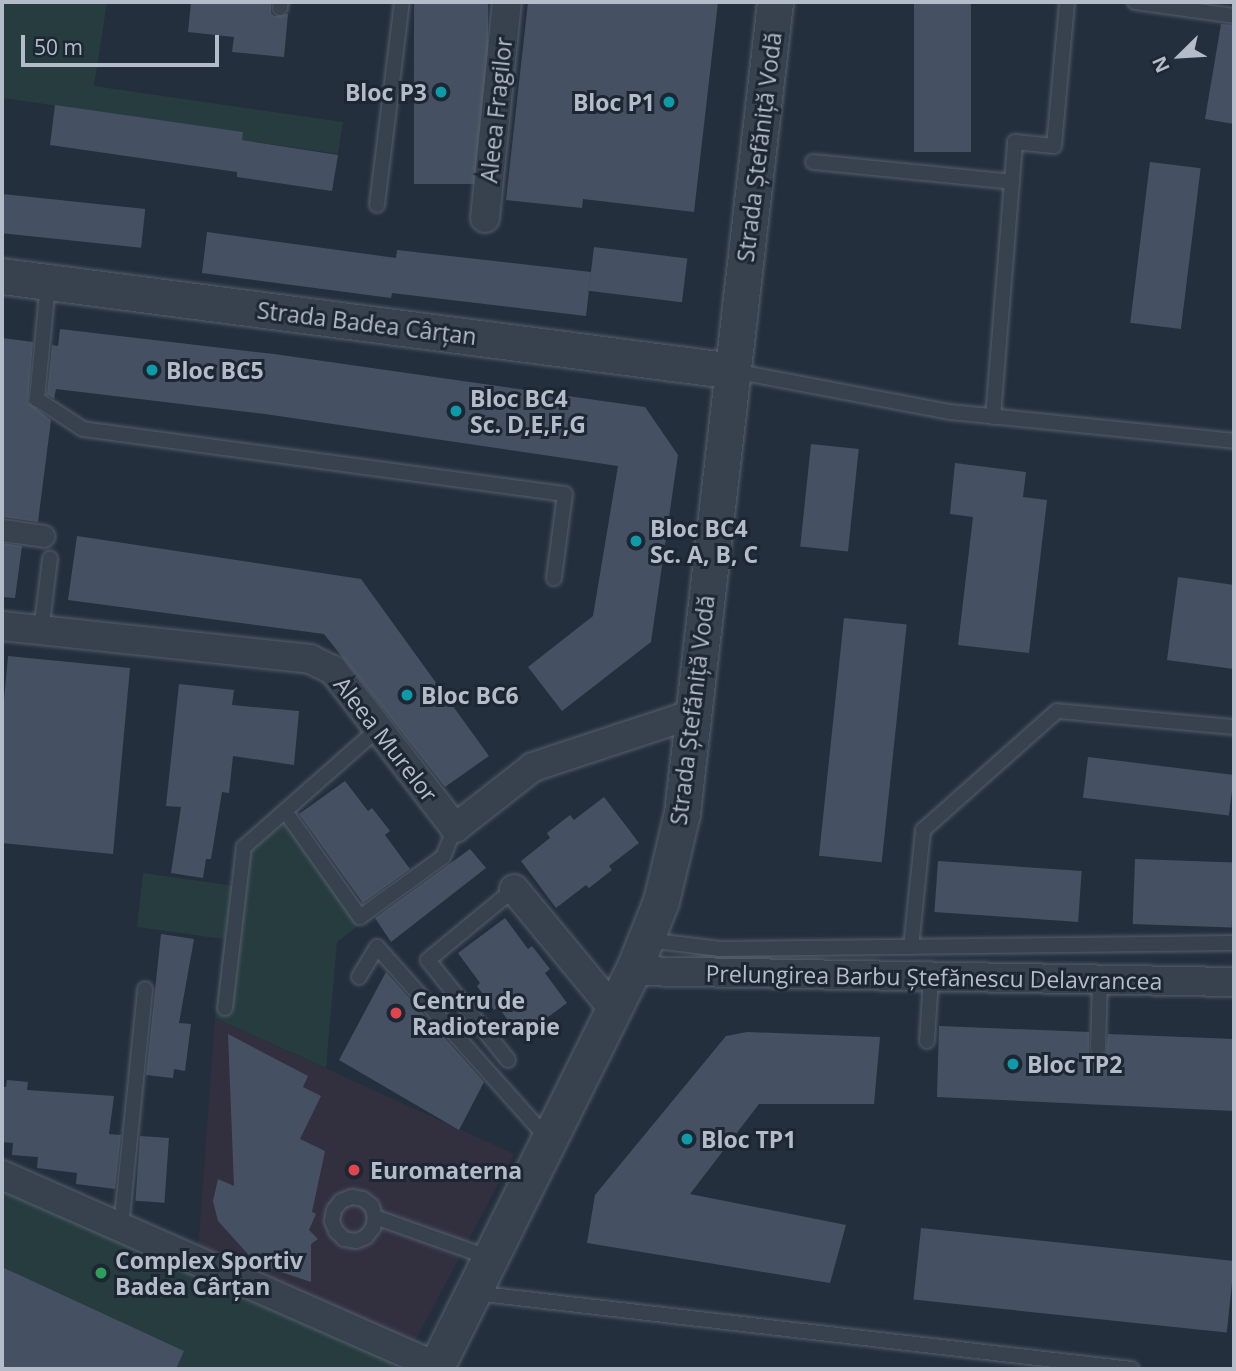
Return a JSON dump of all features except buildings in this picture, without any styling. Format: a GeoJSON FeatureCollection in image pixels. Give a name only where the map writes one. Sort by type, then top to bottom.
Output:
{"type":"FeatureCollection","features":[{"type":"Feature","properties":{"kind":"street","name":"Aleea Fragilor"},"geometry":{"type":"LineString","coordinates":[[485,218],[507,2]]}},
{"type":"Feature","properties":{"kind":"street","name":"Strada Ștefăniță Vodă"},"geometry":{"type":"LineString","coordinates":[[435,1368],[614,1010],[640,956],[661,901],[682,813],[775,2]]}},
{"type":"Feature","properties":{"kind":"street","name":"Strada Badea Cârțan"},"geometry":{"type":"LineString","coordinates":[[2,276],[733,371]]}},
{"type":"Feature","properties":{"kind":"street"},"geometry":{"type":"LineString","coordinates":[[2,530],[44,536]]}},
{"type":"Feature","properties":{"kind":"street","name":"Aleea Murelor"},"geometry":{"type":"LineString","coordinates":[[2,626],[310,659],[333,670],[455,828]]}},
{"type":"Feature","properties":{"kind":"street"},"geometry":{"type":"LineString","coordinates":[[455,828],[533,767],[694,714]]}},
{"type":"Feature","properties":{"kind":"street"},"geometry":{"type":"LineString","coordinates":[[513,889],[614,1010]]}},
{"type":"Feature","properties":{"kind":"street","name":"Prelungirea Barbu Ștefănescu Delavrancea"},"geometry":{"type":"LineString","coordinates":[[640,956],[930,977],[1234,982]]}},
{"type":"Feature","properties":{"kind":"street"},"geometry":{"type":"LineString","coordinates":[[2,1175],[435,1368]]}},
{"type":"Feature","properties":{"kind":"lane"},"geometry":{"type":"LineString","coordinates":[[377,205],[402,2]]}},
{"type":"Feature","properties":{"kind":"lane"},"geometry":{"type":"LineString","coordinates":[[993,417],[1015,142],[1054,146],[1067,2]]}},
{"type":"Feature","properties":{"kind":"lane"},"geometry":{"type":"LineString","coordinates":[[1135,2],[1234,16]]}},
{"type":"Feature","properties":{"kind":"lane"},"geometry":{"type":"LineString","coordinates":[[813,162],[1012,182]]}},
{"type":"Feature","properties":{"kind":"lane"},"geometry":{"type":"LineString","coordinates":[[49,282],[37,399],[83,429],[565,494],[554,578]]}},
{"type":"Feature","properties":{"kind":"lane"},"geometry":{"type":"LineString","coordinates":[[733,371],[925,408],[1234,441]]}},
{"type":"Feature","properties":{"kind":"lane"},"geometry":{"type":"LineString","coordinates":[[41,631],[50,559]]}},
{"type":"Feature","properties":{"kind":"lane"},"geometry":{"type":"LineString","coordinates":[[911,947],[923,830],[1057,711],[1234,727]]}},
{"type":"Feature","properties":{"kind":"lane"},"geometry":{"type":"LineString","coordinates":[[225,1007],[244,847],[378,729]]}},
{"type":"Feature","properties":{"kind":"lane"},"geometry":{"type":"LineString","coordinates":[[285,811],[360,917],[443,857],[455,828]]}},
{"type":"Feature","properties":{"kind":"lane"},"geometry":{"type":"LineString","coordinates":[[508,1060],[428,960],[513,889]]}},
{"type":"Feature","properties":{"kind":"lane"},"geometry":{"type":"LineString","coordinates":[[640,956],[720,949],[1234,943]]}},
{"type":"Feature","properties":{"kind":"lane"},"geometry":{"type":"LineString","coordinates":[[359,977],[377,947],[549,1140]]}},
{"type":"Feature","properties":{"kind":"lane"},"geometry":{"type":"LineString","coordinates":[[927,1041],[930,977]]}},
{"type":"Feature","properties":{"kind":"lane"},"geometry":{"type":"LineString","coordinates":[[1098,1048],[1100,980]]}},
{"type":"Feature","properties":{"kind":"lane"},"geometry":{"type":"LineString","coordinates":[[121,1227],[145,989]]}},
{"type":"Feature","properties":{"kind":"lane"},"geometry":{"type":"LineString","coordinates":[[375,1217],[490,1258]]}},
{"type":"Feature","properties":{"kind":"lane"},"geometry":{"type":"LineString","coordinates":[[472,1293],[1132,1369]]}},
{"type":"Feature","properties":{"kind":"shaded area","name":"Euromaterna"},"geometry":{"type":"Polygon","coordinates":[[[215,1018],[514,1154],[413,1345],[198,1251],[215,1018]]]}},
{"type":"Feature","properties":{"kind":"green space"},"geometry":{"type":"Polygon","coordinates":[[[2,2],[107,2],[94,86],[343,122],[338,154],[242,140],[242,132],[2,98],[2,2]]]}},
{"type":"Feature","properties":{"kind":"green space"},"geometry":{"type":"Polygon","coordinates":[[[284,823],[359,925],[337,942],[326,1068],[215,1018],[224,939],[137,927],[143,873],[242,887],[248,850],[284,823]]]}},
{"type":"Feature","properties":{"kind":"green space","name":"Complex Sportiv Badea Cârțan"},"geometry":{"type":"Polygon","coordinates":[[[2,1184],[398,1362],[395,1369],[2,1369],[2,1184]]]}},
{"type":"Feature","properties":{"kind":"place","name":"Bloc P3"},"geometry":{"type":"Point","coordinates":[441,92]}},
{"type":"Feature","properties":{"kind":"place","name":"Bloc P1"},"geometry":{"type":"Point","coordinates":[669,102]}},
{"type":"Feature","properties":{"kind":"place","name":"Bloc BC5"},"geometry":{"type":"Point","coordinates":[152,370]}},
{"type":"Feature","properties":{"kind":"place","name":"Bloc BC4 Sc. D,E,F,G"},"geometry":{"type":"Point","coordinates":[456,411]}},
{"type":"Feature","properties":{"kind":"place","name":"Bloc BC4 Sc. A, B, C"},"geometry":{"type":"Point","coordinates":[636,541]}},
{"type":"Feature","properties":{"kind":"place","name":"Bloc BC6"},"geometry":{"type":"Point","coordinates":[407,695]}},
{"type":"Feature","properties":{"kind":"place","name":"Centru de Radioterapie"},"geometry":{"type":"Point","coordinates":[396,1013]}},
{"type":"Feature","properties":{"kind":"place","name":"Bloc TP2"},"geometry":{"type":"Point","coordinates":[1013,1064]}},
{"type":"Feature","properties":{"kind":"place","name":"Bloc TP1"},"geometry":{"type":"Point","coordinates":[687,1139]}},
{"type":"Feature","properties":{"kind":"place","name":"Euromaterna"},"geometry":{"type":"Point","coordinates":[354,1170]}},
{"type":"Feature","properties":{"kind":"place","name":"Complex Sportiv Badea Cârțan"},"geometry":{"type":"Point","coordinates":[101,1273]}}]}
